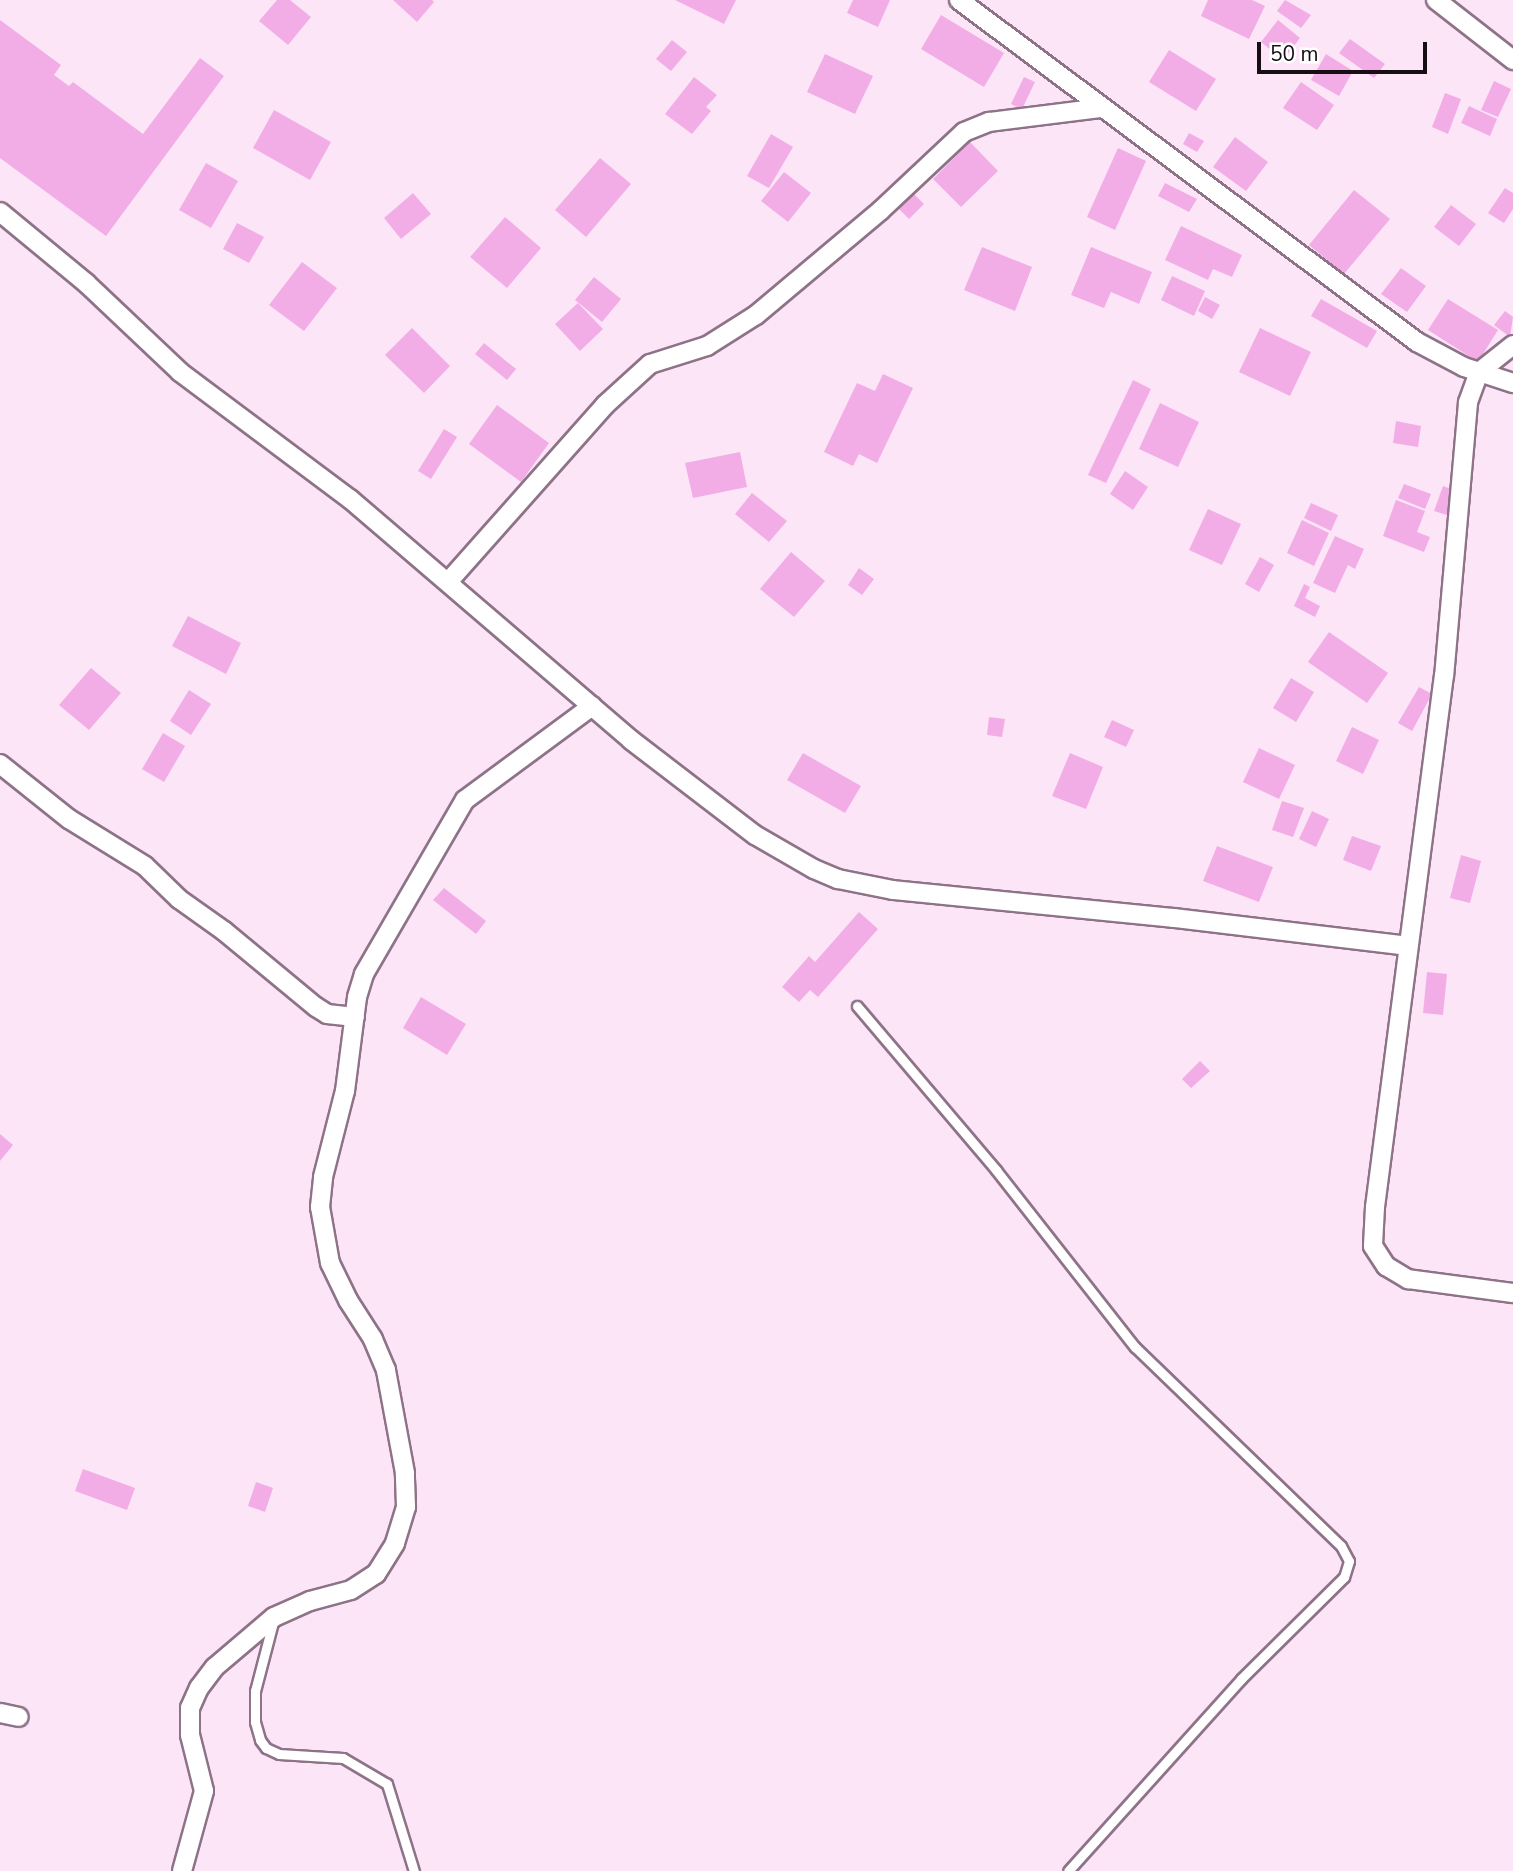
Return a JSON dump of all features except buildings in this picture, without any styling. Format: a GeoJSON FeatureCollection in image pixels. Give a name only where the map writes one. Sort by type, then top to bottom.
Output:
{"type":"FeatureCollection","features":[{"type":"Feature","properties":{"kind":"street"},"geometry":{"type":"LineString","coordinates":[[959,0],[1416,342],[1479,372],[1513,383]]}},
{"type":"Feature","properties":{"kind":"street"},"geometry":{"type":"LineString","coordinates":[[1436,0],[1513,60]]}},
{"type":"Feature","properties":{"kind":"street"},"geometry":{"type":"LineString","coordinates":[[448,582],[605,405],[650,364],[707,346],[756,315],[880,211],[964,132],[989,122],[1101,108]]}},
{"type":"Feature","properties":{"kind":"street"},"geometry":{"type":"LineString","coordinates":[[0,212],[86,283],[180,372],[341,491],[592,706],[755,835],[838,879],[925,894],[1174,918],[1409,946]]}},
{"type":"Feature","properties":{"kind":"street"},"geometry":{"type":"LineString","coordinates":[[1513,345],[1479,372],[1468,402],[1444,676],[1373,1246],[1386,1266],[1408,1279],[1513,1293]]}},
{"type":"Feature","properties":{"kind":"street"},"geometry":{"type":"LineString","coordinates":[[182,1871],[204,1791],[190,1735],[190,1708],[200,1688],[215,1667],[274,1617],[310,1601],[351,1590],[376,1574],[395,1543],[405,1507],[405,1473],[386,1370],[373,1339],[348,1300],[330,1263],[320,1207],[323,1177],[345,1091],[364,974],[465,800],[592,706]]}},
{"type":"Feature","properties":{"kind":"street"},"geometry":{"type":"LineString","coordinates":[[0,764],[69,819],[145,866],[179,899],[224,931],[316,1007],[327,1014],[355,1017]]}},
{"type":"Feature","properties":{"kind":"street"},"geometry":{"type":"LineString","coordinates":[[0,1713],[19,1717]]}},
{"type":"Feature","properties":{"kind":"lane"},"geometry":{"type":"LineString","coordinates":[[858,1006],[996,1170],[1135,1347],[1341,1546],[1349,1561],[1344,1577],[1241,1679],[1068,1871]]}},
{"type":"Feature","properties":{"kind":"lane"},"geometry":{"type":"LineString","coordinates":[[274,1617],[255,1690],[254,1722],[260,1740],[266,1748],[279,1754],[343,1758],[387,1784],[414,1871]]}}]}
